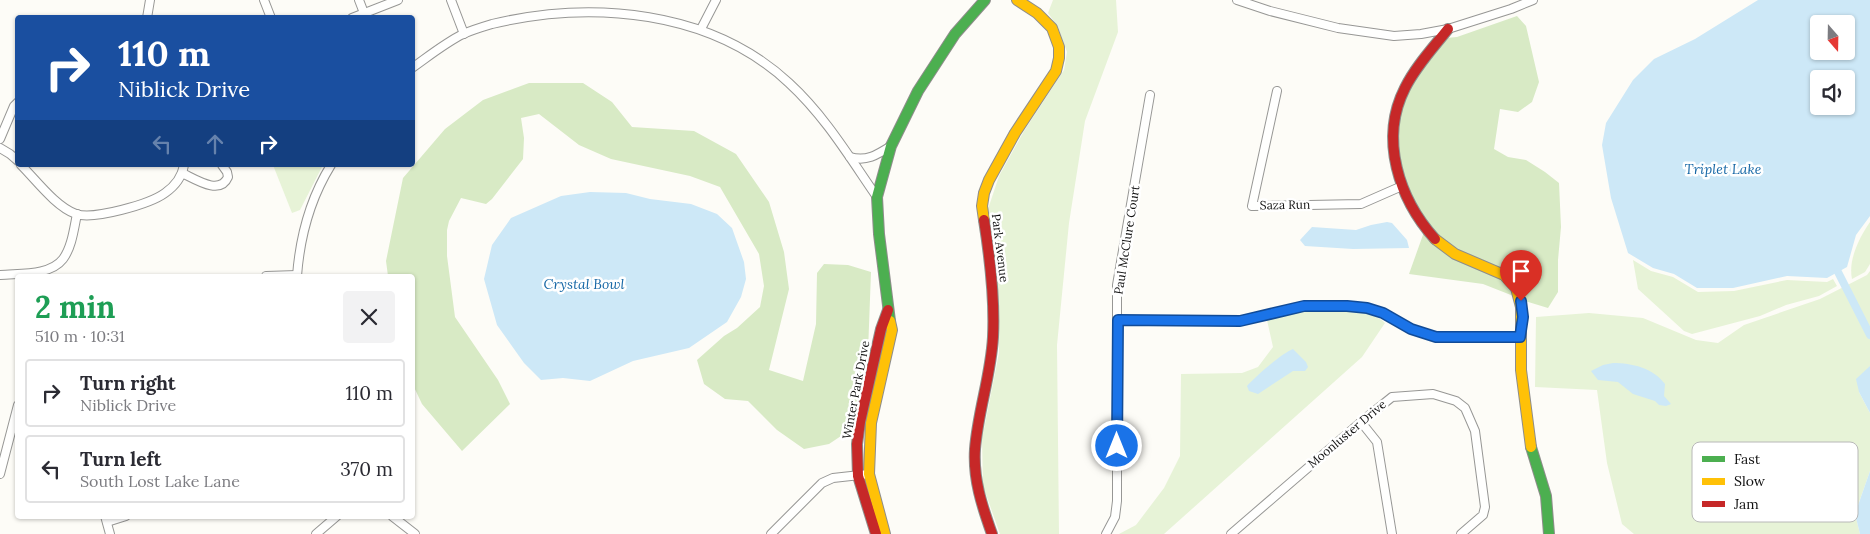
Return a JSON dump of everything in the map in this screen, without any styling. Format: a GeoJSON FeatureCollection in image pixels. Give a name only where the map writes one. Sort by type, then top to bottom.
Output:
{"type":"FeatureCollection","features":[{"type":"Feature","properties":{"kind":"street"},"geometry":{"type":"LineString","coordinates":[[148,15],[150,0]]}},
{"type":"Feature","properties":{"kind":"street"},"geometry":{"type":"LineString","coordinates":[[264,0],[270,15]]}},
{"type":"Feature","properties":{"kind":"street"},"geometry":{"type":"LineString","coordinates":[[359,0],[364,13]]}},
{"type":"Feature","properties":{"kind":"street"},"geometry":{"type":"LineString","coordinates":[[359,15],[398,0]]}},
{"type":"Feature","properties":{"kind":"street"},"geometry":{"type":"LineString","coordinates":[[451,0],[464,34]]}},
{"type":"Feature","properties":{"kind":"street"},"geometry":{"type":"LineString","coordinates":[[702,27],[716,0]]}},
{"type":"Feature","properties":{"kind":"street","name":"Winter Park Drive"},"geometry":{"type":"LineString","coordinates":[[885,534],[869,474],[871,423],[892,330],[879,234],[877,197],[891,146],[918,91],[955,34],[985,0]]}},
{"type":"Feature","properties":{"kind":"street","name":"Park Avenue"},"geometry":{"type":"LineString","coordinates":[[992,534],[982,506],[976,478],[975,451],[977,430],[988,379],[993,337],[991,268],[982,206],[989,180],[1015,133],[1056,70],[1060,59],[1060,46],[1054,32],[1037,13],[1017,0]]}},
{"type":"Feature","properties":{"kind":"street"},"geometry":{"type":"LineString","coordinates":[[1237,0],[1270,12],[1338,28],[1394,36],[1421,34],[1448,28],[1518,7],[1532,0]]}},
{"type":"Feature","properties":{"kind":"street"},"geometry":{"type":"LineString","coordinates":[[415,66],[464,34],[512,16],[571,7],[627,8],[658,14],[702,27],[734,42],[761,59],[789,82],[809,102],[877,197]]}},
{"type":"Feature","properties":{"kind":"street"},"geometry":{"type":"LineString","coordinates":[[1448,28],[1415,72],[1404,91],[1395,126],[1396,168],[1412,208],[1425,228],[1440,244],[1456,254],[1499,272],[1509,278],[1516,288],[1521,301],[1523,317],[1520,337],[1522,383],[1530,440],[1546,496],[1549,534]]}},
{"type":"Feature","properties":{"kind":"street","name":"Saza Run"},"geometry":{"type":"LineString","coordinates":[[1277,91],[1252,206],[1361,204],[1402,186]]}},
{"type":"Feature","properties":{"kind":"street","name":"Paul McClure Court"},"geometry":{"type":"LineString","coordinates":[[1106,534],[1115,518],[1117,501],[1117,286],[1150,95]]}},
{"type":"Feature","properties":{"kind":"street"},"geometry":{"type":"LineString","coordinates":[[0,139],[15,105]]}},
{"type":"Feature","properties":{"kind":"street"},"geometry":{"type":"LineString","coordinates":[[850,157],[858,160],[867,159],[878,155],[891,146]]}},
{"type":"Feature","properties":{"kind":"street"},"geometry":{"type":"LineString","coordinates":[[0,148],[15,158]]}},
{"type":"Feature","properties":{"kind":"street"},"geometry":{"type":"LineString","coordinates":[[23,167],[58,202],[77,214],[103,214],[153,200],[172,188],[183,169],[212,186],[218,187],[228,177],[228,172],[224,167]]}},
{"type":"Feature","properties":{"kind":"street"},"geometry":{"type":"LineString","coordinates":[[297,274],[302,238],[311,204],[330,167]]}},
{"type":"Feature","properties":{"kind":"street"},"geometry":{"type":"LineString","coordinates":[[0,275],[42,271],[54,267],[63,259],[69,247],[77,214]]}},
{"type":"Feature","properties":{"kind":"street"},"geometry":{"type":"LineString","coordinates":[[1118,320],[1240,321],[1304,306],[1347,306],[1367,308],[1383,313],[1411,329],[1436,337],[1520,337]]}},
{"type":"Feature","properties":{"kind":"street","name":"Winter Park Drive"},"geometry":{"type":"LineString","coordinates":[[876,534],[858,476],[857,444],[860,422],[888,310]]}},
{"type":"Feature","properties":{"kind":"street","name":"Moonluster Drive"},"geometry":{"type":"LineString","coordinates":[[1231,534],[1392,397],[1433,394],[1456,401],[1465,408],[1475,432],[1485,507],[1483,515],[1462,534]]}},
{"type":"Feature","properties":{"kind":"street"},"geometry":{"type":"LineString","coordinates":[[0,474],[15,416]]}},
{"type":"Feature","properties":{"kind":"street"},"geometry":{"type":"LineString","coordinates":[[1361,422],[1377,442],[1392,534]]}},
{"type":"Feature","properties":{"kind":"street"},"geometry":{"type":"LineString","coordinates":[[771,534],[822,483],[833,478],[869,474]]}},
{"type":"Feature","properties":{"kind":"street"},"geometry":{"type":"LineString","coordinates":[[106,519],[110,534]]}},
{"type":"Feature","properties":{"kind":"street"},"geometry":{"type":"LineString","coordinates":[[316,534],[334,519]]}},
{"type":"Feature","properties":{"kind":"street"},"geometry":{"type":"LineString","coordinates":[[396,519],[415,534]]}},
{"type":"Feature","properties":{"kind":"green space"},"geometry":{"type":"Polygon","coordinates":[[[1053,0],[1116,0],[1118,32],[1085,121],[1069,223],[1057,345],[1059,534],[1000,534],[983,486],[982,439],[999,353],[999,317],[988,209],[999,176],[1024,131],[1064,70],[1067,52],[1058,27],[1048,13],[1053,0]]]}},
{"type":"Feature","properties":{"kind":"green space"},"geometry":{"type":"Polygon","coordinates":[[[1517,16],[1526,26],[1539,82],[1532,102],[1518,112],[1500,109],[1494,149],[1508,157],[1526,160],[1559,183],[1561,227],[1558,292],[1548,308],[1525,301],[1522,290],[1518,285],[1464,255],[1440,237],[1425,221],[1413,202],[1404,182],[1399,160],[1400,116],[1407,94],[1420,72],[1446,38],[1457,37],[1517,16]]]}},
{"type":"Feature","properties":{"kind":"green space"},"geometry":{"type":"Polygon","coordinates":[[[529,83],[583,83],[612,102],[632,127],[694,131],[736,154],[769,202],[784,252],[789,289],[769,370],[803,381],[816,324],[817,273],[824,264],[848,265],[871,272],[868,352],[850,430],[829,444],[804,449],[777,430],[748,401],[725,399],[704,384],[697,360],[760,307],[764,286],[759,254],[720,187],[690,176],[611,159],[579,145],[539,114],[521,118],[524,138],[523,159],[492,199],[486,204],[461,198],[449,221],[447,256],[455,317],[498,380],[510,404],[462,451],[422,404],[415,389],[415,274],[388,274],[386,261],[403,178],[412,167],[415,167],[415,164],[445,129],[483,100],[529,83]]]}},
{"type":"Feature","properties":{"kind":"green space"},"geometry":{"type":"Polygon","coordinates":[[[274,167],[322,167],[300,210],[292,213],[274,167]]]}},
{"type":"Feature","properties":{"kind":"green space"},"geometry":{"type":"Polygon","coordinates":[[[1870,222],[1870,264],[1865,272],[1852,279],[1851,272],[1855,249],[1870,222]]]}},
{"type":"Feature","properties":{"kind":"green space"},"geometry":{"type":"Polygon","coordinates":[[[1424,232],[1507,282],[1516,297],[1483,284],[1409,274],[1424,232]]]}},
{"type":"Feature","properties":{"kind":"green space"},"geometry":{"type":"Polygon","coordinates":[[[1633,260],[1651,271],[1673,277],[1698,292],[1734,291],[1787,280],[1827,282],[1833,279],[1837,286],[1819,296],[1786,305],[1760,316],[1692,334],[1684,331],[1638,289],[1633,260]]]}},
{"type":"Feature","properties":{"kind":"green space"},"geometry":{"type":"Polygon","coordinates":[[[1870,271],[1870,366],[1859,392],[1870,413],[1870,471],[1858,505],[1858,442],[1692,442],[1692,522],[1857,522],[1860,534],[1634,534],[1622,524],[1607,463],[1597,390],[1535,387],[1536,317],[1589,313],[1643,318],[1696,340],[1718,343],[1744,325],[1820,299],[1867,275],[1870,271]]]}},
{"type":"Feature","properties":{"kind":"green space"},"geometry":{"type":"Polygon","coordinates":[[[1305,310],[1358,311],[1385,323],[1362,357],[1164,534],[1119,534],[1136,525],[1164,488],[1180,456],[1181,374],[1242,373],[1258,367],[1273,347],[1267,320],[1287,313],[1305,310]]]}},
{"type":"Feature","properties":{"kind":"water","name":"Triplet Lake"},"geometry":{"type":"Polygon","coordinates":[[[1758,0],[1870,0],[1870,216],[1856,235],[1847,267],[1827,278],[1787,276],[1733,288],[1697,288],[1674,274],[1653,268],[1628,253],[1611,198],[1602,145],[1606,123],[1633,80],[1654,59],[1695,39],[1758,0]]]}},
{"type":"Feature","properties":{"kind":"water","name":"Crystal Bowl"},"geometry":{"type":"Polygon","coordinates":[[[590,192],[626,193],[650,199],[691,204],[717,214],[732,228],[744,262],[746,279],[741,297],[727,322],[689,348],[633,361],[590,381],[563,378],[541,380],[524,363],[497,325],[484,279],[492,245],[511,218],[561,196],[590,192]]]}},
{"type":"Feature","properties":{"kind":"water"},"geometry":{"type":"Polygon","coordinates":[[[1387,222],[1392,223],[1407,240],[1409,248],[1353,249],[1305,246],[1300,240],[1312,227],[1356,230],[1387,222]]]}},
{"type":"Feature","properties":{"kind":"water"},"geometry":{"type":"Polygon","coordinates":[[[1293,349],[1306,362],[1308,367],[1305,371],[1293,371],[1258,394],[1249,391],[1247,386],[1256,377],[1293,349]]]}},
{"type":"Feature","properties":{"kind":"water"},"geometry":{"type":"Polygon","coordinates":[[[1613,363],[1635,365],[1654,374],[1665,384],[1664,396],[1671,404],[1666,406],[1659,405],[1655,401],[1633,394],[1618,382],[1598,380],[1591,371],[1603,365],[1613,363]]]}},
{"type":"Feature","properties":{"kind":"water"},"geometry":{"type":"Polygon","coordinates":[[[1870,366],[1870,413],[1859,392],[1856,379],[1870,366]]]}},
{"type":"Feature","properties":{"kind":"water"},"geometry":{"type":"Polygon","coordinates":[[[1870,471],[1870,534],[1860,534],[1857,522],[1858,505],[1870,471]]]}},
{"type":"Feature","properties":{"kind":"waterway"},"geometry":{"type":"LineString","coordinates":[[1838,272],[1870,335]]}},
{"type":"Feature","properties":{"kind":"traffic: fast"},"geometry":{"type":"LineString","coordinates":[[890,321],[879,234],[877,197],[891,146],[918,91],[955,34],[985,0]]}},
{"type":"Feature","properties":{"kind":"traffic: fast"},"geometry":{"type":"LineString","coordinates":[[1531,447],[1546,496],[1549,534]]}},
{"type":"Feature","properties":{"kind":"traffic: slow"},"geometry":{"type":"LineString","coordinates":[[984,220],[982,206],[989,180],[1015,133],[1056,71],[1059,58],[1059,47],[1052,28],[1037,13],[1017,0]]}},
{"type":"Feature","properties":{"kind":"traffic: slow"},"geometry":{"type":"LineString","coordinates":[[1435,239],[1455,254],[1504,275],[1516,288],[1521,307],[1521,370],[1531,447]]}},
{"type":"Feature","properties":{"kind":"traffic: slow"},"geometry":{"type":"LineString","coordinates":[[885,534],[869,474],[871,423],[892,330],[890,321]]}},
{"type":"Feature","properties":{"kind":"traffic: jam"},"geometry":{"type":"LineString","coordinates":[[1435,239],[1411,206],[1403,187],[1397,168],[1394,148],[1394,127],[1397,107],[1409,80],[1448,29]]}},
{"type":"Feature","properties":{"kind":"traffic: jam"},"geometry":{"type":"LineString","coordinates":[[984,220],[991,278],[993,337],[975,449],[975,471],[979,492],[992,534]]}},
{"type":"Feature","properties":{"kind":"traffic: jam"},"geometry":{"type":"LineString","coordinates":[[876,534],[858,476],[857,444],[860,422],[881,329],[888,310]]}},
{"type":"Feature","properties":{"kind":"route"},"geometry":{"type":"LineString","coordinates":[[1117,446],[1118,320],[1240,321],[1260,318],[1304,306],[1347,306],[1367,308],[1383,313],[1411,329],[1436,337],[1520,337],[1523,317],[1521,301]]}}]}
